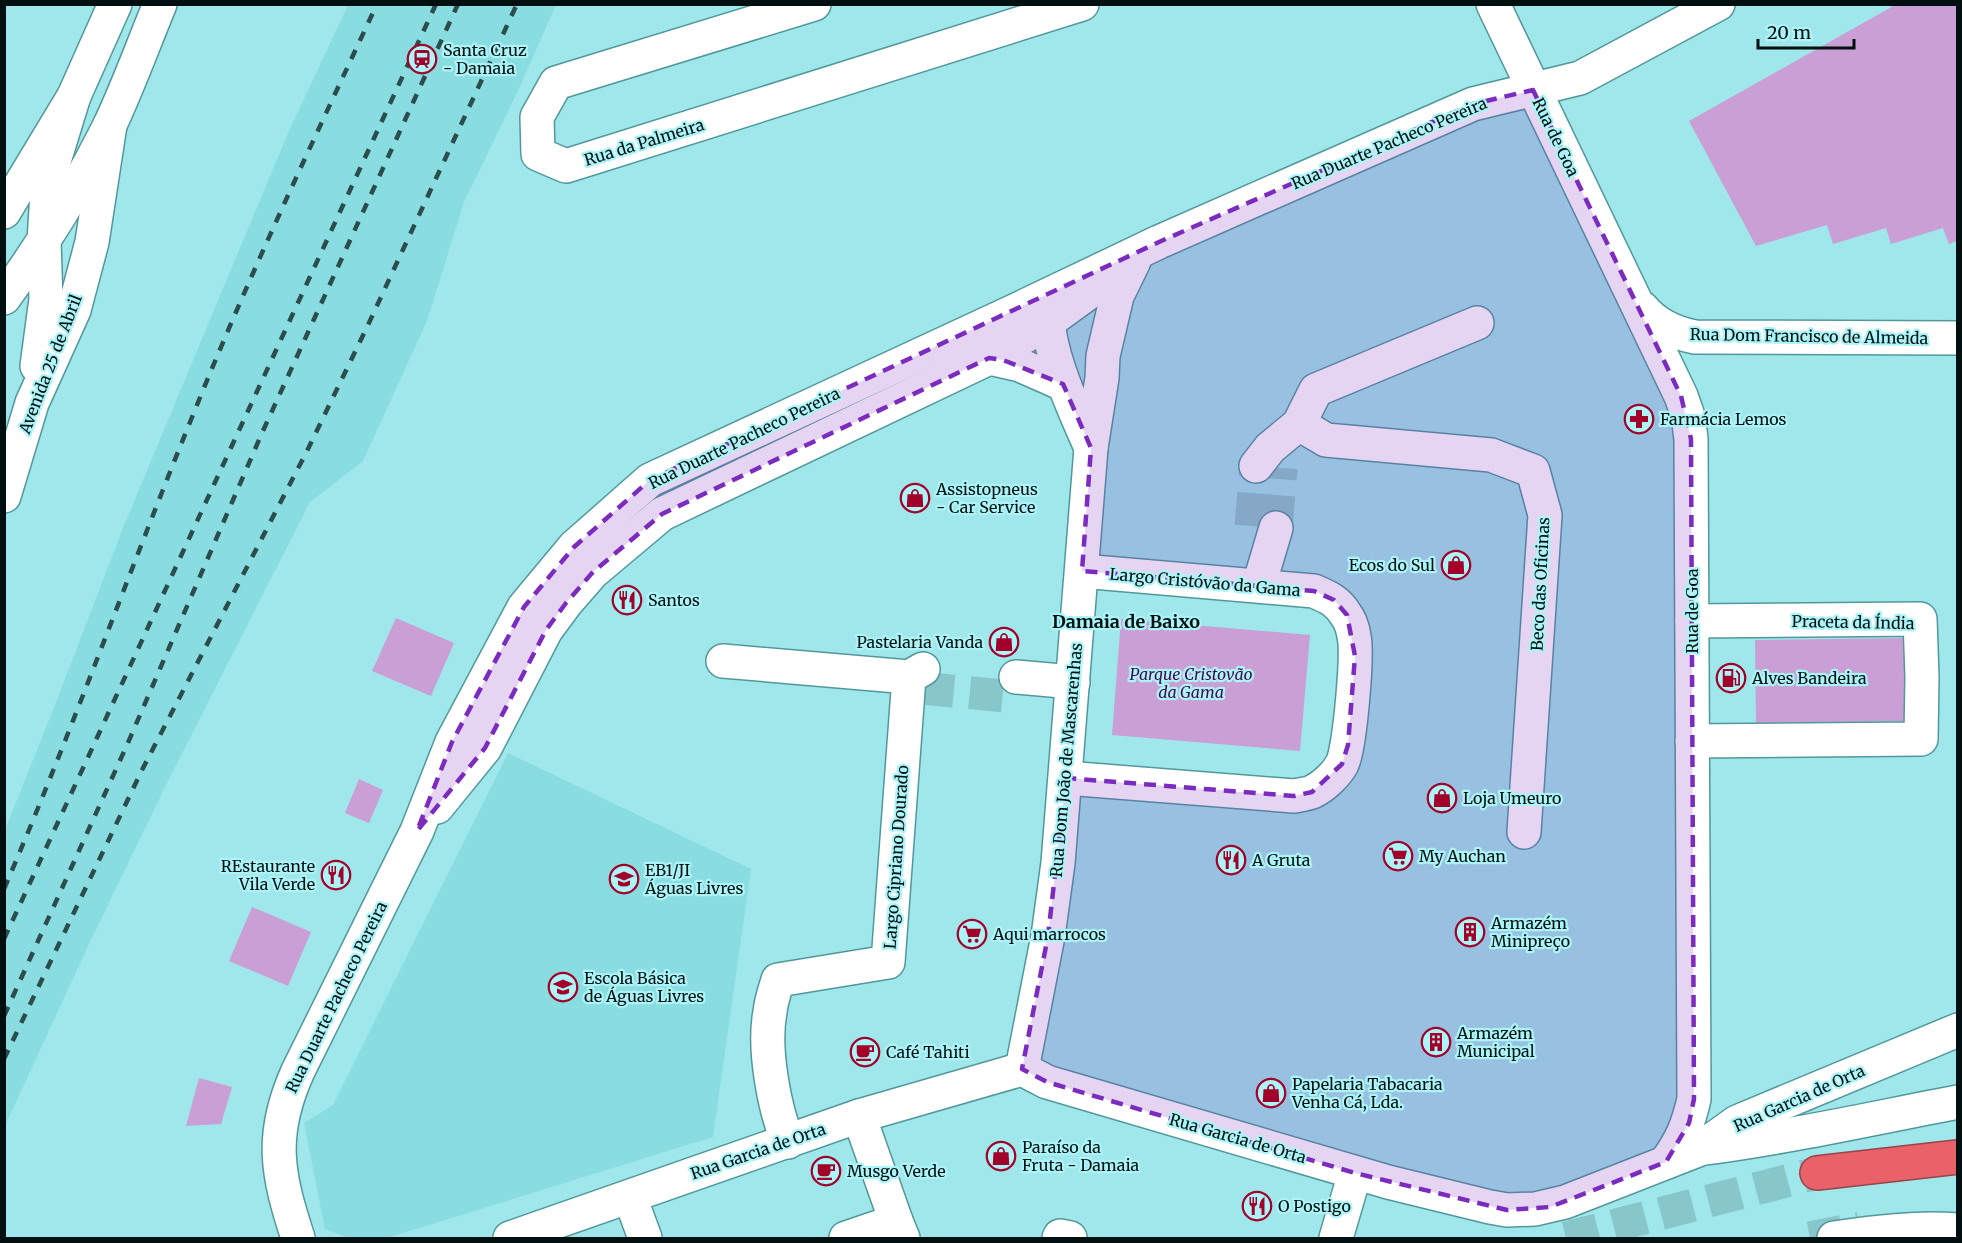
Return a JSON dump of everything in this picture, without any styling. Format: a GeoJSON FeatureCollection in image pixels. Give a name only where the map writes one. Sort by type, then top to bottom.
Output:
{"type":"FeatureCollection","features":[{"type":"Feature","properties":{"kind":"highway"},"geometry":{"type":"LineString","coordinates":[[1817,1173],[1958,1157]]}},
{"type":"Feature","properties":{"kind":"street"},"geometry":{"type":"LineString","coordinates":[[32,403],[46,299],[44,242],[47,192],[51,171],[74,96],[115,4]]}},
{"type":"Feature","properties":{"kind":"street"},"geometry":{"type":"LineString","coordinates":[[4,298],[44,242],[79,184],[110,125],[160,4]]}},
{"type":"Feature","properties":{"kind":"street","name":"Rua da Palmeira"},"geometry":{"type":"LineString","coordinates":[[814,4],[556,83],[537,117],[538,154],[566,166],[1082,4]]}},
{"type":"Feature","properties":{"kind":"street","name":"Rua de Goa"},"geometry":{"type":"LineString","coordinates":[[1492,4],[1637,302],[1688,416],[1691,440],[1694,1099],[1689,1123],[1680,1143],[1666,1162]]}},
{"type":"Feature","properties":{"kind":"street","name":"Rua Duarte Pacheco Pereira"},"geometry":{"type":"LineString","coordinates":[[417,831],[485,747],[546,630],[593,572],[662,514],[989,358],[1056,308],[1146,251],[1473,104],[1580,78],[1718,4]]}},
{"type":"Feature","properties":{"kind":"street"},"geometry":{"type":"LineString","coordinates":[[4,212],[74,96]]}},
{"type":"Feature","properties":{"kind":"street","name":"Avenida 25 de Abril"},"geometry":{"type":"LineString","coordinates":[[4,496],[32,403],[77,299],[92,242],[110,125]]}},
{"type":"Feature","properties":{"kind":"street","name":"Rua Dom João de Mascarenhas"},"geometry":{"type":"LineString","coordinates":[[1022,1069],[1048,936],[1058,863],[1091,448],[1102,378],[1103,356],[1117,296],[1146,251]]}},
{"type":"Feature","properties":{"kind":"street","name":"Rua Dom Francisco de Almeida"},"geometry":{"type":"LineString","coordinates":[[1637,302],[1650,318],[1664,327],[1695,337],[1958,338]]}},
{"type":"Feature","properties":{"kind":"street"},"geometry":{"type":"LineString","coordinates":[[1056,308],[1095,338],[1103,356]]}},
{"type":"Feature","properties":{"kind":"street","name":"Rua Duarte Pacheco Pereira"},"geometry":{"type":"LineString","coordinates":[[298,1239],[285,1197],[279,1165],[278,1138],[288,1091],[417,831],[452,742],[524,607],[574,547],[650,480],[1056,308]]}},
{"type":"Feature","properties":{"kind":"street","name":"Rua Dom João de Mascarenhas"},"geometry":{"type":"LineString","coordinates":[[1056,308],[1063,384],[1091,448]]}},
{"type":"Feature","properties":{"kind":"street"},"geometry":{"type":"LineString","coordinates":[[1269,461],[1299,424],[1316,390],[1477,322]]}},
{"type":"Feature","properties":{"kind":"street"},"geometry":{"type":"LineString","coordinates":[[989,358],[1020,365],[1063,384]]}},
{"type":"Feature","properties":{"kind":"street","name":"Beco das Oficinas"},"geometry":{"type":"LineString","coordinates":[[1299,424],[1326,440],[1491,454],[1533,471],[1545,515],[1524,832]]}},
{"type":"Feature","properties":{"kind":"street"},"geometry":{"type":"LineString","coordinates":[[1259,585],[1264,527]]}},
{"type":"Feature","properties":{"kind":"street","name":"Largo Cristóvão da Gama"},"geometry":{"type":"LineString","coordinates":[[1066,778],[1294,796],[1312,792],[1329,780],[1342,764],[1348,746],[1355,656],[1354,637],[1347,615],[1334,600],[1314,591],[1082,571]]}},
{"type":"Feature","properties":{"kind":"street","name":"Praceta da Índia"},"geometry":{"type":"LineString","coordinates":[[1692,621],[1920,619],[1922,677],[1921,739],[1692,741]]}},
{"type":"Feature","properties":{"kind":"street","name":"Largo Cipriano Dourado"},"geometry":{"type":"LineString","coordinates":[[723,661],[918,678],[888,962],[778,980],[770,1012],[768,1040],[775,1105],[788,1142]]}},
{"type":"Feature","properties":{"kind":"street"},"geometry":{"type":"LineString","coordinates":[[1015,687],[1072,692]]}},
{"type":"Feature","properties":{"kind":"street","name":"Rua Garcia de Orta"},"geometry":{"type":"LineString","coordinates":[[510,1239],[859,1116],[1022,1069],[1047,1082],[1355,1173],[1490,1207],[1522,1210],[1550,1207],[1698,1150],[1737,1122],[1958,1030]]}},
{"type":"Feature","properties":{"kind":"street"},"geometry":{"type":"LineString","coordinates":[[1698,1150],[1762,1141],[1808,1130],[1958,1102]]}},
{"type":"Feature","properties":{"kind":"street"},"geometry":{"type":"LineString","coordinates":[[846,1239],[899,1230],[859,1116]]}},
{"type":"Feature","properties":{"kind":"street"},"geometry":{"type":"LineString","coordinates":[[1336,1239],[1355,1173]]}},
{"type":"Feature","properties":{"kind":"street"},"geometry":{"type":"LineString","coordinates":[[630,1197],[645,1239]]}},
{"type":"Feature","properties":{"kind":"street"},"geometry":{"type":"LineString","coordinates":[[1834,1239],[1900,1230],[1958,1230]]}},
{"type":"Feature","properties":{"kind":"street"},"geometry":{"type":"LineString","coordinates":[[1059,1239],[1060,1236],[1070,1239]]}},
{"type":"Feature","properties":{"kind":"highlighted area"},"geometry":{"type":"Polygon","coordinates":[[[1533,90],[1681,396],[1691,439],[1694,1099],[1689,1123],[1666,1162],[1550,1207],[1507,1210],[1355,1173],[1047,1082],[1022,1069],[1048,936],[1066,778],[1294,796],[1312,792],[1342,764],[1348,745],[1355,656],[1347,615],[1334,600],[1314,591],[1082,571],[1091,448],[1063,384],[1003,360],[989,358],[662,514],[593,572],[566,603],[546,630],[485,748],[417,831],[452,742],[524,607],[574,547],[650,480],[1159,242],[1473,104],[1533,90]]]}},
{"type":"Feature","properties":{"kind":"shaded area"},"geometry":{"type":"Polygon","coordinates":[[[348,5],[556,5],[517,93],[464,202],[427,321],[363,461],[310,502],[166,785],[5,1126],[5,830],[123,528],[288,133],[348,5]]]}},
{"type":"Feature","properties":{"kind":"shaded area","name":"Escola Básica de Águas Livres"},"geometry":{"type":"Polygon","coordinates":[[[508,753],[751,869],[713,1137],[387,1238],[348,1238],[325,1229],[304,1123],[333,1105],[508,753]]]}},
{"type":"Feature","properties":{"kind":"green space"},"geometry":{"type":"Polygon","coordinates":[[[1895,5],[1957,5],[1957,241],[1949,244],[1943,228],[1891,244],[1886,228],[1833,244],[1827,225],[1756,246],[1689,121],[1895,5]]]}},
{"type":"Feature","properties":{"kind":"green space"},"geometry":{"type":"Polygon","coordinates":[[[396,618],[454,643],[431,696],[372,671],[396,618]]]}},
{"type":"Feature","properties":{"kind":"green space","name":"Parque Cristovão da Gama"},"geometry":{"type":"Polygon","coordinates":[[[1121,619],[1310,635],[1300,751],[1112,735],[1121,619]]]}},
{"type":"Feature","properties":{"kind":"green space"},"geometry":{"type":"Polygon","coordinates":[[[1908,638],[1909,721],[1756,723],[1755,640],[1908,638]]]}},
{"type":"Feature","properties":{"kind":"green space"},"geometry":{"type":"Polygon","coordinates":[[[359,779],[383,790],[369,823],[345,813],[359,779]]]}},
{"type":"Feature","properties":{"kind":"green space"},"geometry":{"type":"Polygon","coordinates":[[[252,907],[311,932],[288,986],[229,961],[252,907]]]}},
{"type":"Feature","properties":{"kind":"green space"},"geometry":{"type":"Polygon","coordinates":[[[199,1078],[232,1087],[221,1124],[186,1126],[199,1078]]]}},
{"type":"Feature","properties":{"kind":"tunnel"},"geometry":{"type":"LineString","coordinates":[[1251,526],[1256,466]]}},
{"type":"Feature","properties":{"kind":"tunnel"},"geometry":{"type":"LineString","coordinates":[[1276,528],[1281,468]]}},
{"type":"Feature","properties":{"kind":"tunnel"},"geometry":{"type":"LineString","coordinates":[[921,688],[1015,697]]}},
{"type":"Feature","properties":{"kind":"tunnel"},"geometry":{"type":"LineString","coordinates":[[1566,1238],[1817,1173]]}},
{"type":"Feature","properties":{"kind":"tunnel"},"geometry":{"type":"LineString","coordinates":[[1810,1238],[1860,1228]]}},
{"type":"Feature","properties":{"kind":"railway"},"geometry":{"type":"LineString","coordinates":[[4,889],[54,769],[218,354],[284,203],[377,4]]}},
{"type":"Feature","properties":{"kind":"railway"},"geometry":{"type":"LineString","coordinates":[[4,939],[436,4]]}},
{"type":"Feature","properties":{"kind":"railway"},"geometry":{"type":"LineString","coordinates":[[4,1016],[127,745],[262,433],[458,4]]}},
{"type":"Feature","properties":{"kind":"railway"},"geometry":{"type":"LineString","coordinates":[[4,1059],[142,770],[307,451],[517,4]]}},
{"type":"Feature","properties":{"kind":"place","name":"Santa Cruz - Damaia"},"geometry":{"type":"Point","coordinates":[422,59]}},
{"type":"Feature","properties":{"kind":"place","name":"Farmácia Lemos"},"geometry":{"type":"Point","coordinates":[1639,419]}},
{"type":"Feature","properties":{"kind":"place","name":"Assistopneus - Car Service"},"geometry":{"type":"Point","coordinates":[915,498]}},
{"type":"Feature","properties":{"kind":"place","name":"Ecos do Sul"},"geometry":{"type":"Point","coordinates":[1456,565]}},
{"type":"Feature","properties":{"kind":"place","name":"Santos"},"geometry":{"type":"Point","coordinates":[627,600]}},
{"type":"Feature","properties":{"kind":"place","name":"Pastelaria Vanda"},"geometry":{"type":"Point","coordinates":[1004,642]}},
{"type":"Feature","properties":{"kind":"place","name":"Alves Bandeira"},"geometry":{"type":"Point","coordinates":[1731,678]}},
{"type":"Feature","properties":{"kind":"place","name":"Loja Umeuro"},"geometry":{"type":"Point","coordinates":[1442,798]}},
{"type":"Feature","properties":{"kind":"place","name":"My Auchan"},"geometry":{"type":"Point","coordinates":[1398,856]}},
{"type":"Feature","properties":{"kind":"place","name":"A Gruta"},"geometry":{"type":"Point","coordinates":[1231,860]}},
{"type":"Feature","properties":{"kind":"place","name":"REstaurante Vila Verde"},"geometry":{"type":"Point","coordinates":[336,875]}},
{"type":"Feature","properties":{"kind":"place","name":"EB1/JI Águas Livres"},"geometry":{"type":"Point","coordinates":[624,879]}},
{"type":"Feature","properties":{"kind":"place","name":"Armazém Minipreço"},"geometry":{"type":"Point","coordinates":[1470,932]}},
{"type":"Feature","properties":{"kind":"place","name":"Aqui marrocos"},"geometry":{"type":"Point","coordinates":[972,934]}},
{"type":"Feature","properties":{"kind":"place","name":"Escola Básica de Águas Livres"},"geometry":{"type":"Point","coordinates":[563,987]}},
{"type":"Feature","properties":{"kind":"place","name":"Armazém Municipal"},"geometry":{"type":"Point","coordinates":[1436,1042]}},
{"type":"Feature","properties":{"kind":"place","name":"Café Tahiti"},"geometry":{"type":"Point","coordinates":[865,1052]}},
{"type":"Feature","properties":{"kind":"place","name":"Papelaria Tabacaria Venha Cá, Lda."},"geometry":{"type":"Point","coordinates":[1271,1093]}},
{"type":"Feature","properties":{"kind":"place","name":"Paraíso da Fruta - Damaia"},"geometry":{"type":"Point","coordinates":[1001,1156]}},
{"type":"Feature","properties":{"kind":"place","name":"Musgo Verde"},"geometry":{"type":"Point","coordinates":[826,1171]}},
{"type":"Feature","properties":{"kind":"place","name":"O Postigo"},"geometry":{"type":"Point","coordinates":[1257,1206]}},
{"type":"Feature","properties":{"kind":"district","name":"Damaia de Baixo"},"geometry":{"type":"Point","coordinates":[1126,621]}}]}
